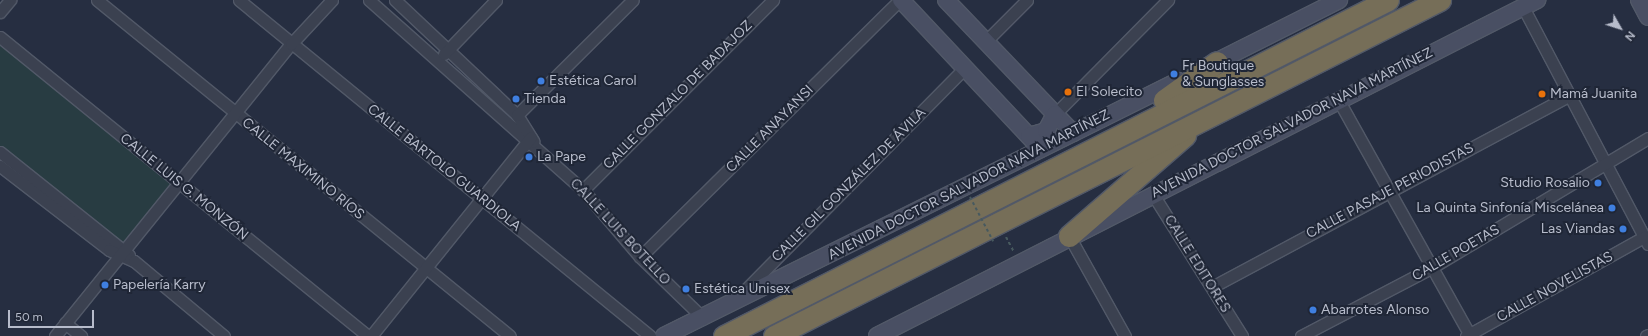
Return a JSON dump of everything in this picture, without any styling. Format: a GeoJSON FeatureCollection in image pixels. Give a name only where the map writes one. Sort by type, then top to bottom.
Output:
{"type":"FeatureCollection","features":[{"type":"Feature","properties":{"kind":"highway"},"geometry":{"type":"LineString","coordinates":[[774,336],[1209,114],[1386,28],[1440,0]]}},
{"type":"Feature","properties":{"kind":"highway","name":"AVENIDA DOCTOR SALVADOR NAVA MARTÍNEZ"},"geometry":{"type":"LineString","coordinates":[[724,336],[1383,3]]}},
{"type":"Feature","properties":{"kind":"highway"},"geometry":{"type":"LineString","coordinates":[[1039,176],[1184,88],[1217,62]]}},
{"type":"Feature","properties":{"kind":"highway"},"geometry":{"type":"LineString","coordinates":[[1069,236],[1209,114]]}},
{"type":"Feature","properties":{"kind":"main road"},"geometry":{"type":"LineString","coordinates":[[901,0],[1041,149]]}},
{"type":"Feature","properties":{"kind":"main road"},"geometry":{"type":"LineString","coordinates":[[946,0],[1073,133]]}},
{"type":"Feature","properties":{"kind":"main road","name":"AVENIDA DOCTOR SALVADOR NAVA MARTÍNEZ"},"geometry":{"type":"LineString","coordinates":[[664,336],[703,318],[1339,0]]}},
{"type":"Feature","properties":{"kind":"main road"},"geometry":{"type":"LineString","coordinates":[[1639,0],[1648,17]]}},
{"type":"Feature","properties":{"kind":"main road","name":"AVENIDA DOCTOR SALVADOR NAVA MARTÍNEZ"},"geometry":{"type":"LineString","coordinates":[[885,334],[1152,193],[1339,101],[1531,2]]}},
{"type":"Feature","properties":{"kind":"main road"},"geometry":{"type":"LineString","coordinates":[[1029,136],[1046,131],[1055,114]]}},
{"type":"Feature","properties":{"kind":"street"},"geometry":{"type":"LineString","coordinates":[[0,12],[10,0]]}},
{"type":"Feature","properties":{"kind":"street","name":"CALLE MAXIMINO RÍOS"},"geometry":{"type":"LineString","coordinates":[[97,0],[235,114],[510,336]]}},
{"type":"Feature","properties":{"kind":"street","name":"CALLE BARTOLO GUARDIOLA"},"geometry":{"type":"LineString","coordinates":[[239,0],[650,336]]}},
{"type":"Feature","properties":{"kind":"street"},"geometry":{"type":"LineString","coordinates":[[55,336],[291,44],[332,0]]}},
{"type":"Feature","properties":{"kind":"street","name":"CALLE LUIS BOTELLO"},"geometry":{"type":"LineString","coordinates":[[369,0],[532,141],[583,190],[640,257],[703,318]]}},
{"type":"Feature","properties":{"kind":"street","name":"CALLE LUIS BOTELLO"},"geometry":{"type":"LineString","coordinates":[[395,0],[517,115],[532,141]]}},
{"type":"Feature","properties":{"kind":"street"},"geometry":{"type":"LineString","coordinates":[[439,61],[448,49],[496,0]]}},
{"type":"Feature","properties":{"kind":"street"},"geometry":{"type":"LineString","coordinates":[[517,115],[633,0]]}},
{"type":"Feature","properties":{"kind":"street","name":"CALLE GONZALO DE BADAJOZ"},"geometry":{"type":"LineString","coordinates":[[583,190],[773,0]]}},
{"type":"Feature","properties":{"kind":"street","name":"CALLE ANAYANSI"},"geometry":{"type":"LineString","coordinates":[[640,257],[901,0]]}},
{"type":"Feature","properties":{"kind":"street"},"geometry":{"type":"LineString","coordinates":[[986,41],[1027,0]]}},
{"type":"Feature","properties":{"kind":"street"},"geometry":{"type":"LineString","coordinates":[[1055,114],[1168,0]]}},
{"type":"Feature","properties":{"kind":"street"},"geometry":{"type":"LineString","coordinates":[[1300,20],[1318,0]]}},
{"type":"Feature","properties":{"kind":"street"},"geometry":{"type":"LineString","coordinates":[[1531,2],[1568,96],[1646,240]]}},
{"type":"Feature","properties":{"kind":"street","name":"CALLE LUIS G. MONZÓN"},"geometry":{"type":"LineString","coordinates":[[0,37],[178,183],[369,336]]}},
{"type":"Feature","properties":{"kind":"street","name":"CALLE GIL GONZÁLEZ DE ÁVILA"},"geometry":{"type":"LineString","coordinates":[[732,303],[965,68]]}},
{"type":"Feature","properties":{"kind":"street","name":"CALLE PASAJE PERIODISTAS"},"geometry":{"type":"LineString","coordinates":[[1212,286],[1568,96]]}},
{"type":"Feature","properties":{"kind":"street"},"geometry":{"type":"LineString","coordinates":[[1339,101],[1391,190],[1467,335]]}},
{"type":"Feature","properties":{"kind":"street","name":"CALLE POETAS"},"geometry":{"type":"LineString","coordinates":[[1301,336],[1432,268],[1605,166],[1648,138]]}},
{"type":"Feature","properties":{"kind":"street"},"geometry":{"type":"LineString","coordinates":[[369,336],[481,198],[532,141]]}},
{"type":"Feature","properties":{"kind":"street"},"geometry":{"type":"LineString","coordinates":[[0,152],[122,252]]}},
{"type":"Feature","properties":{"kind":"street"},"geometry":{"type":"LineString","coordinates":[[0,166],[134,261],[224,336]]}},
{"type":"Feature","properties":{"kind":"street","name":"CALLE EDITORES"},"geometry":{"type":"LineString","coordinates":[[1152,193],[1212,286],[1242,336]]}},
{"type":"Feature","properties":{"kind":"street"},"geometry":{"type":"LineString","coordinates":[[1069,236],[1122,335]]}},
{"type":"Feature","properties":{"kind":"street","name":"CALLE NOVELISTAS"},"geometry":{"type":"LineString","coordinates":[[1467,335],[1646,240]]}},
{"type":"Feature","properties":{"kind":"street"},"geometry":{"type":"LineString","coordinates":[[65,324],[81,336]]}},
{"type":"Feature","properties":{"kind":"path"},"geometry":{"type":"LineString","coordinates":[[970,196],[993,241]]}},
{"type":"Feature","properties":{"kind":"path"},"geometry":{"type":"LineString","coordinates":[[1005,235],[1019,262]]}},
{"type":"Feature","properties":{"kind":"shaded area"},"geometry":{"type":"Polygon","coordinates":[[[0,41],[177,183],[124,249],[0,148],[0,41]]]}},
{"type":"Feature","properties":{"kind":"place","name":"Fr Boutique & Sunglasses"},"geometry":{"type":"Point","coordinates":[1174,74]}},
{"type":"Feature","properties":{"kind":"place","name":"Estética Carol"},"geometry":{"type":"Point","coordinates":[541,81]}},
{"type":"Feature","properties":{"kind":"place","name":"El Solecito"},"geometry":{"type":"Point","coordinates":[1068,92]}},
{"type":"Feature","properties":{"kind":"place","name":"Mamá Juanita"},"geometry":{"type":"Point","coordinates":[1542,94]}},
{"type":"Feature","properties":{"kind":"place","name":"Tienda"},"geometry":{"type":"Point","coordinates":[516,99]}},
{"type":"Feature","properties":{"kind":"place","name":"La Pape"},"geometry":{"type":"Point","coordinates":[529,157]}},
{"type":"Feature","properties":{"kind":"place","name":"Studio Rosalio"},"geometry":{"type":"Point","coordinates":[1598,183]}},
{"type":"Feature","properties":{"kind":"place","name":"La Quinta Sinfonía Miscelánea"},"geometry":{"type":"Point","coordinates":[1612,208]}},
{"type":"Feature","properties":{"kind":"place","name":"Las Viandas"},"geometry":{"type":"Point","coordinates":[1623,229]}},
{"type":"Feature","properties":{"kind":"place","name":"Papelería Karry"},"geometry":{"type":"Point","coordinates":[105,285]}},
{"type":"Feature","properties":{"kind":"place","name":"Estética Unisex"},"geometry":{"type":"Point","coordinates":[686,289]}},
{"type":"Feature","properties":{"kind":"place","name":"Abarrotes Alonso"},"geometry":{"type":"Point","coordinates":[1313,310]}}]}
